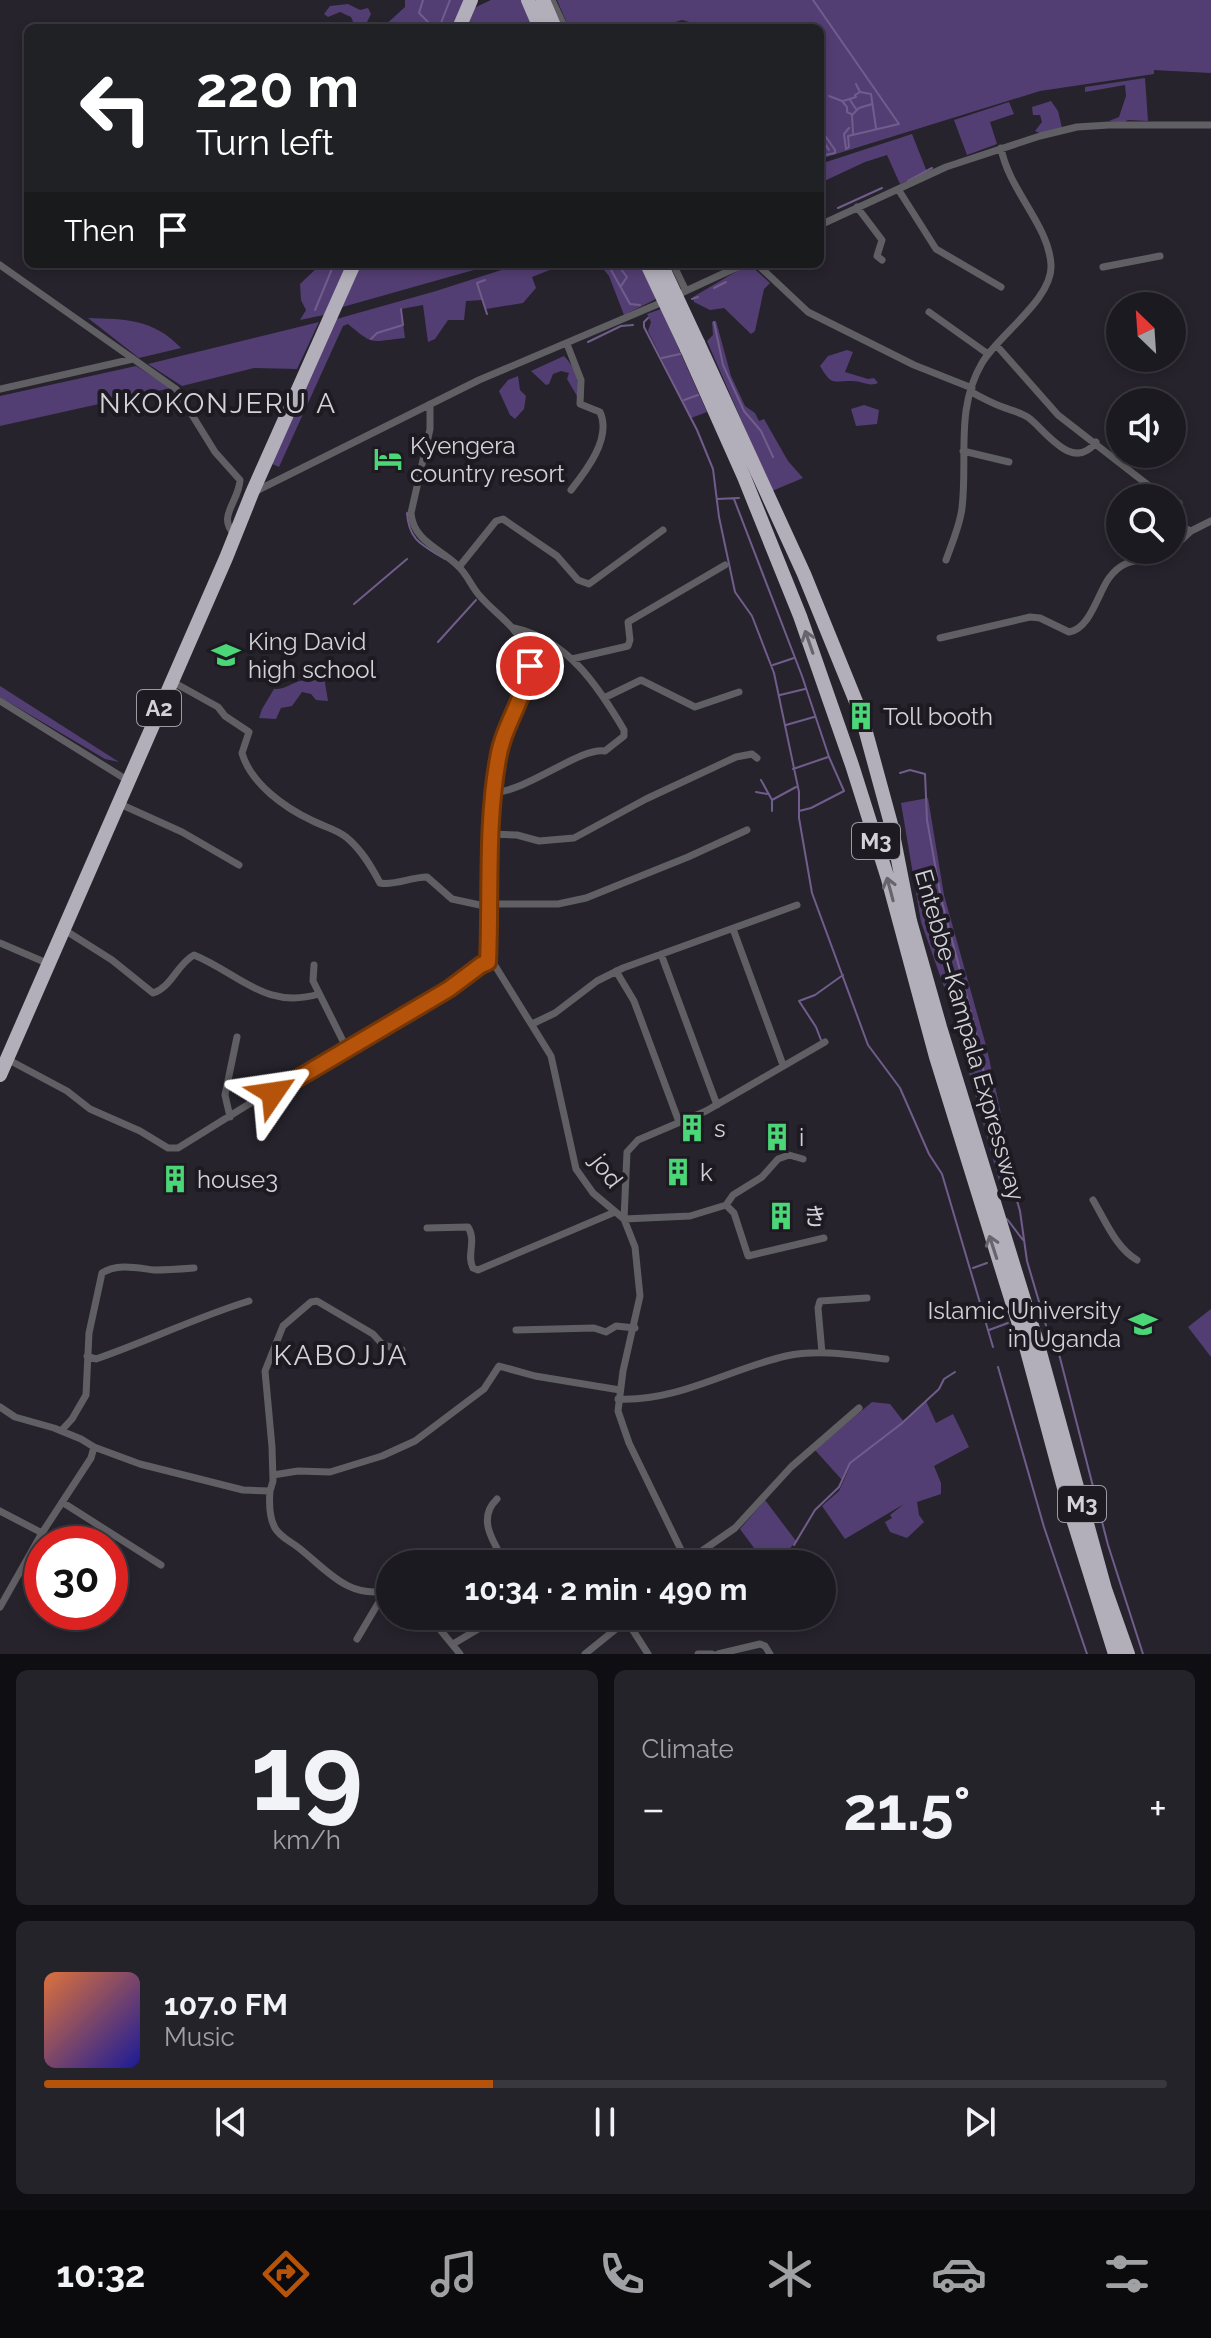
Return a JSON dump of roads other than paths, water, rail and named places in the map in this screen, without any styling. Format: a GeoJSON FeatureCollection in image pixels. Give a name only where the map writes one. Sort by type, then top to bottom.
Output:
{"type":"FeatureCollection","features":[{"type":"Feature","properties":{"kind":"highway"},"geometry":{"type":"LineString","coordinates":[[461,24],[471,0]]}},
{"type":"Feature","properties":{"kind":"highway"},"geometry":{"type":"LineString","coordinates":[[528,0],[538,24]]}},
{"type":"Feature","properties":{"kind":"highway"},"geometry":{"type":"LineString","coordinates":[[543,0],[553,24]]}},
{"type":"Feature","properties":{"kind":"highway","name":"A2"},"geometry":{"type":"LineString","coordinates":[[0,1075],[352,268]]}},
{"type":"Feature","properties":{"kind":"highway","name":"Entebbe–Kampala Expressway"},"geometry":{"type":"LineString","coordinates":[[649,268],[692,346],[804,574],[861,714],[891,824],[910,921],[940,1027],[1033,1351],[1105,1589],[1128,1654]]}},
{"type":"Feature","properties":{"kind":"highway","name":"Entebbe–Kampala Expressway"},"geometry":{"type":"LineString","coordinates":[[663,268],[800,616],[852,765],[888,879],[936,1057],[1033,1351],[1068,1503],[1115,1654]]}},
{"type":"Feature","properties":{"kind":"street"},"geometry":{"type":"LineString","coordinates":[[552,0],[563,24]]}},
{"type":"Feature","properties":{"kind":"street"},"geometry":{"type":"LineString","coordinates":[[824,223],[946,167],[1077,127],[1211,125]]}},
{"type":"Feature","properties":{"kind":"street"},"geometry":{"type":"LineString","coordinates":[[946,560],[962,510],[965,416],[972,390],[988,354],[1048,284],[1052,267],[1038,226],[1008,176],[1001,148]]}},
{"type":"Feature","properties":{"kind":"street"},"geometry":{"type":"LineString","coordinates":[[898,189],[936,249],[1001,287]]}},
{"type":"Feature","properties":{"kind":"street"},"geometry":{"type":"LineString","coordinates":[[857,207],[882,240],[877,256],[882,260]]}},
{"type":"Feature","properties":{"kind":"street"},"geometry":{"type":"LineString","coordinates":[[1103,267],[1160,256]]}},
{"type":"Feature","properties":{"kind":"street"},"geometry":{"type":"LineString","coordinates":[[0,265],[176,389],[215,452],[240,480],[226,521],[235,535]]}},
{"type":"Feature","properties":{"kind":"street"},"geometry":{"type":"LineString","coordinates":[[675,268],[686,291]]}},
{"type":"Feature","properties":{"kind":"street"},"geometry":{"type":"LineString","coordinates":[[252,493],[501,370],[567,344],[735,268]]}},
{"type":"Feature","properties":{"kind":"street"},"geometry":{"type":"LineString","coordinates":[[761,268],[808,312],[1029,417],[1058,446],[1073,452],[1084,452],[1096,442]]}},
{"type":"Feature","properties":{"kind":"street"},"geometry":{"type":"LineString","coordinates":[[929,312],[988,354]]}},
{"type":"Feature","properties":{"kind":"street"},"geometry":{"type":"LineString","coordinates":[[567,344],[581,380],[580,404],[600,412],[603,417],[602,441],[571,490]]}},
{"type":"Feature","properties":{"kind":"street"},"geometry":{"type":"LineString","coordinates":[[997,346],[1058,415],[1147,484]]}},
{"type":"Feature","properties":{"kind":"street"},"geometry":{"type":"LineString","coordinates":[[0,389],[133,359]]}},
{"type":"Feature","properties":{"kind":"street"},"geometry":{"type":"LineString","coordinates":[[7,1058],[67,1091],[90,1109],[140,1131],[168,1148],[178,1148],[449,989],[488,962],[493,793],[498,754],[529,677],[530,666],[514,628],[484,601],[459,567],[419,535],[412,523],[411,513],[430,429],[430,404]]}},
{"type":"Feature","properties":{"kind":"street"},"geometry":{"type":"LineString","coordinates":[[963,451],[1009,462]]}},
{"type":"Feature","properties":{"kind":"street"},"geometry":{"type":"LineString","coordinates":[[459,567],[496,521],[503,519],[557,556],[578,580],[589,584],[663,530]]}},
{"type":"Feature","properties":{"kind":"street"},"geometry":{"type":"LineString","coordinates":[[1186,536],[1211,521]]}},
{"type":"Feature","properties":{"kind":"street"},"geometry":{"type":"LineString","coordinates":[[1186,529],[1191,531]]}},
{"type":"Feature","properties":{"kind":"street"},"geometry":{"type":"LineString","coordinates":[[940,638],[1030,617],[1040,618],[1069,632],[1074,631],[1083,625],[1109,578],[1123,564]]}},
{"type":"Feature","properties":{"kind":"street"},"geometry":{"type":"LineString","coordinates":[[572,659],[628,646],[628,622],[725,565]]}},
{"type":"Feature","properties":{"kind":"street"},"geometry":{"type":"LineString","coordinates":[[493,793],[517,789],[584,755],[596,750],[608,750],[624,736],[624,730],[606,697],[572,659],[531,633],[514,628]]}},
{"type":"Feature","properties":{"kind":"street"},"geometry":{"type":"LineString","coordinates":[[172,678],[220,704],[222,710],[250,727],[252,731],[245,753],[257,776],[277,793]]}},
{"type":"Feature","properties":{"kind":"street"},"geometry":{"type":"LineString","coordinates":[[172,678],[243,726],[249,732],[242,753],[253,775],[272,795],[348,839],[369,863],[380,883],[385,885],[427,877],[452,899],[489,905],[558,904],[586,898],[747,830]]}},
{"type":"Feature","properties":{"kind":"street"},"geometry":{"type":"LineString","coordinates":[[606,697],[641,680],[695,707],[739,692]]}},
{"type":"Feature","properties":{"kind":"street"},"geometry":{"type":"LineString","coordinates":[[0,701],[127,780]]}},
{"type":"Feature","properties":{"kind":"street"},"geometry":{"type":"LineString","coordinates":[[492,834],[517,835],[539,841],[574,838],[646,799],[736,757],[752,754],[757,758]]}},
{"type":"Feature","properties":{"kind":"street"},"geometry":{"type":"LineString","coordinates":[[118,803],[182,832],[239,865]]}},
{"type":"Feature","properties":{"kind":"street"},"geometry":{"type":"LineString","coordinates":[[532,1024],[555,1013],[586,988],[616,971],[797,905]]}},
{"type":"Feature","properties":{"kind":"street"},"geometry":{"type":"LineString","coordinates":[[63,929],[112,960],[153,993],[171,980],[187,959],[194,955],[271,997],[296,999],[319,994]]}},
{"type":"Feature","properties":{"kind":"street"},"geometry":{"type":"LineString","coordinates":[[733,929],[783,1065]]}},
{"type":"Feature","properties":{"kind":"street"},"geometry":{"type":"LineString","coordinates":[[0,943],[49,964]]}},
{"type":"Feature","properties":{"kind":"street"},"geometry":{"type":"LineString","coordinates":[[661,954],[717,1105]]}},
{"type":"Feature","properties":{"kind":"street","name":"jod"},"geometry":{"type":"LineString","coordinates":[[488,962],[494,964],[532,1024],[555,1069],[576,1169],[593,1193],[624,1219],[690,1216],[726,1205],[733,1195],[762,1177],[778,1159],[789,1155],[803,1159]]}},
{"type":"Feature","properties":{"kind":"street"},"geometry":{"type":"LineString","coordinates":[[314,965],[312,977],[347,1049]]}},
{"type":"Feature","properties":{"kind":"street"},"geometry":{"type":"LineString","coordinates":[[616,971],[634,1001],[679,1122]]}},
{"type":"Feature","properties":{"kind":"street"},"geometry":{"type":"LineString","coordinates":[[230,1117],[225,1095],[237,1037]]}},
{"type":"Feature","properties":{"kind":"street"},"geometry":{"type":"LineString","coordinates":[[679,1550],[623,1429],[618,1399],[640,1296],[638,1265],[624,1219],[629,1148],[638,1140],[717,1105],[825,1042]]}},
{"type":"Feature","properties":{"kind":"street"},"geometry":{"type":"LineString","coordinates":[[1093,1200],[1114,1236],[1137,1260]]}},
{"type":"Feature","properties":{"kind":"street"},"geometry":{"type":"LineString","coordinates":[[726,1205],[734,1213],[748,1256],[824,1238]]}},
{"type":"Feature","properties":{"kind":"street"},"geometry":{"type":"LineString","coordinates":[[427,1228],[468,1227],[472,1234],[470,1260],[473,1268],[478,1270],[615,1212]]}},
{"type":"Feature","properties":{"kind":"street"},"geometry":{"type":"LineString","coordinates":[[61,1431],[77,1413],[86,1395],[87,1356],[102,1273],[108,1269],[129,1267],[157,1270],[194,1268]]}},
{"type":"Feature","properties":{"kind":"street"},"geometry":{"type":"LineString","coordinates":[[822,1353],[820,1301],[867,1298]]}},
{"type":"Feature","properties":{"kind":"street"},"geometry":{"type":"LineString","coordinates":[[87,1356],[96,1359],[151,1340],[202,1316],[249,1301]]}},
{"type":"Feature","properties":{"kind":"street"},"geometry":{"type":"LineString","coordinates":[[376,1595],[336,1580],[278,1533],[270,1513],[273,1475],[265,1371],[283,1326],[311,1302],[317,1301],[373,1334],[383,1345],[402,1350]]}},
{"type":"Feature","properties":{"kind":"street"},"geometry":{"type":"LineString","coordinates":[[516,1330],[594,1328],[606,1332],[616,1326],[635,1328]]}},
{"type":"Feature","properties":{"kind":"street"},"geometry":{"type":"LineString","coordinates":[[618,1399],[652,1399],[763,1362],[802,1354],[886,1359]]}},
{"type":"Feature","properties":{"kind":"street"},"geometry":{"type":"LineString","coordinates":[[273,1475],[298,1471],[330,1472],[382,1456],[415,1441],[484,1389],[499,1366],[535,1376],[620,1390]]}},
{"type":"Feature","properties":{"kind":"street"},"geometry":{"type":"LineString","coordinates":[[0,1407],[15,1417],[61,1431],[140,1464],[243,1490],[270,1491]]}},
{"type":"Feature","properties":{"kind":"street"},"geometry":{"type":"LineString","coordinates":[[704,1550],[735,1528],[791,1467],[859,1408]]}},
{"type":"Feature","properties":{"kind":"street"},"geometry":{"type":"LineString","coordinates":[[47,1526],[91,1458],[94,1447]]}},
{"type":"Feature","properties":{"kind":"street"},"geometry":{"type":"LineString","coordinates":[[497,1499],[489,1507],[486,1526],[499,1550]]}},
{"type":"Feature","properties":{"kind":"street"},"geometry":{"type":"LineString","coordinates":[[62,1502],[161,1565]]}},
{"type":"Feature","properties":{"kind":"street"},"geometry":{"type":"LineString","coordinates":[[0,1511],[29,1526]]}},
{"type":"Feature","properties":{"kind":"street"},"geometry":{"type":"LineString","coordinates":[[0,1607],[24,1565]]}},
{"type":"Feature","properties":{"kind":"street"},"geometry":{"type":"LineString","coordinates":[[357,1639],[376,1609]]}},
{"type":"Feature","properties":{"kind":"street"},"geometry":{"type":"LineString","coordinates":[[441,1630],[460,1654]]}},
{"type":"Feature","properties":{"kind":"street"},"geometry":{"type":"LineString","coordinates":[[453,1644],[476,1630]]}},
{"type":"Feature","properties":{"kind":"street"},"geometry":{"type":"LineString","coordinates":[[585,1654],[614,1630]]}},
{"type":"Feature","properties":{"kind":"street"},"geometry":{"type":"LineString","coordinates":[[635,1630],[648,1654]]}},
{"type":"Feature","properties":{"kind":"street"},"geometry":{"type":"LineString","coordinates":[[698,1654],[715,1654],[760,1644],[770,1654]]}},
{"type":"Feature","properties":{"kind":"waterway"},"geometry":{"type":"LineString","coordinates":[[423,0],[419,13],[430,24]]}},
{"type":"Feature","properties":{"kind":"waterway"},"geometry":{"type":"LineString","coordinates":[[441,24],[450,0]]}},
{"type":"Feature","properties":{"kind":"waterway"},"geometry":{"type":"LineString","coordinates":[[813,0],[899,124],[848,136],[849,147],[846,149],[844,134],[849,128]]}},
{"type":"Feature","properties":{"kind":"waterway"},"geometry":{"type":"LineString","coordinates":[[856,84],[860,92],[871,94],[876,128]]}},
{"type":"Feature","properties":{"kind":"waterway"},"geometry":{"type":"LineString","coordinates":[[843,101],[856,97],[860,92]]}},
{"type":"Feature","properties":{"kind":"waterway"},"geometry":{"type":"LineString","coordinates":[[829,96],[842,101],[851,114]]}},
{"type":"Feature","properties":{"kind":"waterway"},"geometry":{"type":"LineString","coordinates":[[850,100],[856,109]]}},
{"type":"Feature","properties":{"kind":"waterway"},"geometry":{"type":"LineString","coordinates":[[853,133],[852,115],[859,108],[872,104]]}},
{"type":"Feature","properties":{"kind":"waterway"},"geometry":{"type":"LineString","coordinates":[[824,134],[835,150],[835,153],[824,155]]}},
{"type":"Feature","properties":{"kind":"waterway"},"geometry":{"type":"LineString","coordinates":[[824,142],[829,150]]}},
{"type":"Feature","properties":{"kind":"waterway"},"geometry":{"type":"LineString","coordinates":[[908,181],[932,168]]}},
{"type":"Feature","properties":{"kind":"waterway"},"geometry":{"type":"LineString","coordinates":[[838,208],[882,188]]}},
{"type":"Feature","properties":{"kind":"waterway"},"geometry":{"type":"LineString","coordinates":[[315,310],[332,268]]}},
{"type":"Feature","properties":{"kind":"waterway"},"geometry":{"type":"LineString","coordinates":[[610,268],[630,304],[640,305]]}},
{"type":"Feature","properties":{"kind":"waterway"},"geometry":{"type":"LineString","coordinates":[[620,268],[627,277],[621,286]]}},
{"type":"Feature","properties":{"kind":"waterway"},"geometry":{"type":"LineString","coordinates":[[485,280],[477,283],[487,314]]}},
{"type":"Feature","properties":{"kind":"waterway"},"geometry":{"type":"LineString","coordinates":[[714,288],[726,282]]}},
{"type":"Feature","properties":{"kind":"waterway"},"geometry":{"type":"LineString","coordinates":[[692,299],[698,297]]}},
{"type":"Feature","properties":{"kind":"waterway"},"geometry":{"type":"LineString","coordinates":[[371,339],[377,333],[403,325],[401,309]]}},
{"type":"Feature","properties":{"kind":"waterway"},"geometry":{"type":"LineString","coordinates":[[648,318],[644,327],[697,430],[713,469],[719,517],[735,592],[752,616],[774,673],[799,792],[799,818],[812,893],[868,1045],[900,1088],[929,1154],[942,1174],[993,1347]]}},
{"type":"Feature","properties":{"kind":"waterway"},"geometry":{"type":"LineString","coordinates":[[714,322],[723,365],[744,411],[761,431],[773,457]]}},
{"type":"Feature","properties":{"kind":"waterway"},"geometry":{"type":"LineString","coordinates":[[588,342],[621,326],[633,325]]}},
{"type":"Feature","properties":{"kind":"waterway"},"geometry":{"type":"LineString","coordinates":[[662,358],[680,354]]}},
{"type":"Feature","properties":{"kind":"waterway"},"geometry":{"type":"LineString","coordinates":[[684,400],[698,395]]}},
{"type":"Feature","properties":{"kind":"waterway"},"geometry":{"type":"LineString","coordinates":[[717,499],[739,498]]}},
{"type":"Feature","properties":{"kind":"waterway"},"geometry":{"type":"LineString","coordinates":[[734,499],[844,791],[799,811]]}},
{"type":"Feature","properties":{"kind":"waterway"},"geometry":{"type":"LineString","coordinates":[[407,513],[414,536],[423,546],[445,559]]}},
{"type":"Feature","properties":{"kind":"waterway"},"geometry":{"type":"LineString","coordinates":[[354,604],[407,559]]}},
{"type":"Feature","properties":{"kind":"waterway"},"geometry":{"type":"LineString","coordinates":[[438,642],[476,600]]}},
{"type":"Feature","properties":{"kind":"waterway"},"geometry":{"type":"LineString","coordinates":[[773,665],[794,658]]}},
{"type":"Feature","properties":{"kind":"waterway"},"geometry":{"type":"LineString","coordinates":[[780,695],[805,689]]}},
{"type":"Feature","properties":{"kind":"waterway"},"geometry":{"type":"LineString","coordinates":[[786,725],[814,717]]}},
{"type":"Feature","properties":{"kind":"waterway"},"geometry":{"type":"LineString","coordinates":[[793,769],[828,757]]}},
{"type":"Feature","properties":{"kind":"waterway"},"geometry":{"type":"LineString","coordinates":[[900,773],[910,770],[925,774],[927,820],[941,898],[974,1024],[993,1118],[1020,1211],[1027,1261],[1050,1339]]}},
{"type":"Feature","properties":{"kind":"waterway"},"geometry":{"type":"LineString","coordinates":[[761,780],[772,800],[796,787]]}},
{"type":"Feature","properties":{"kind":"waterway"},"geometry":{"type":"LineString","coordinates":[[756,792],[767,794]]}},
{"type":"Feature","properties":{"kind":"waterway"},"geometry":{"type":"LineString","coordinates":[[772,800],[772,811]]}},
{"type":"Feature","properties":{"kind":"waterway"},"geometry":{"type":"LineString","coordinates":[[821,1040],[799,1001],[815,995],[843,975]]}},
{"type":"Feature","properties":{"kind":"waterway"},"geometry":{"type":"LineString","coordinates":[[1007,1219],[1023,1240]]}},
{"type":"Feature","properties":{"kind":"waterway"},"geometry":{"type":"LineString","coordinates":[[973,1268],[987,1263]]}},
{"type":"Feature","properties":{"kind":"waterway"},"geometry":{"type":"LineString","coordinates":[[989,1330],[1008,1323]]}},
{"type":"Feature","properties":{"kind":"waterway"},"geometry":{"type":"LineString","coordinates":[[1058,1350],[1108,1545],[1143,1654]]}},
{"type":"Feature","properties":{"kind":"waterway"},"geometry":{"type":"LineString","coordinates":[[998,1367],[1044,1527],[1087,1654]]}},
{"type":"Feature","properties":{"kind":"waterway"},"geometry":{"type":"LineString","coordinates":[[794,1545],[815,1510],[839,1487],[850,1463],[901,1424],[939,1389],[944,1379],[955,1372]]}},
{"type":"Feature","properties":{"kind":"place","name":"Kyengera country resort"},"geometry":{"type":"Point","coordinates":[388,459]}},
{"type":"Feature","properties":{"kind":"place","name":"King David high school"},"geometry":{"type":"Point","coordinates":[226,655]}},
{"type":"Feature","properties":{"kind":"place","name":"Toll booth"},"geometry":{"type":"Point","coordinates":[861,716]}},
{"type":"Feature","properties":{"kind":"place","name":"s"},"geometry":{"type":"Point","coordinates":[692,1128]}},
{"type":"Feature","properties":{"kind":"place","name":"i"},"geometry":{"type":"Point","coordinates":[777,1137]}},
{"type":"Feature","properties":{"kind":"place","name":"k"},"geometry":{"type":"Point","coordinates":[678,1172]}},
{"type":"Feature","properties":{"kind":"place","name":"house3"},"geometry":{"type":"Point","coordinates":[175,1179]}},
{"type":"Feature","properties":{"kind":"place","name":"き"},"geometry":{"type":"Point","coordinates":[781,1216]}},
{"type":"Feature","properties":{"kind":"place","name":"Islamic University in Uganda"},"geometry":{"type":"Point","coordinates":[1143,1324]}},
{"type":"Feature","properties":{"kind":"district","name":"NKOKONJERU A"},"geometry":{"type":"Point","coordinates":[218,403]}},
{"type":"Feature","properties":{"kind":"district","name":"KABOJJA"},"geometry":{"type":"Point","coordinates":[341,1355]}}]}
